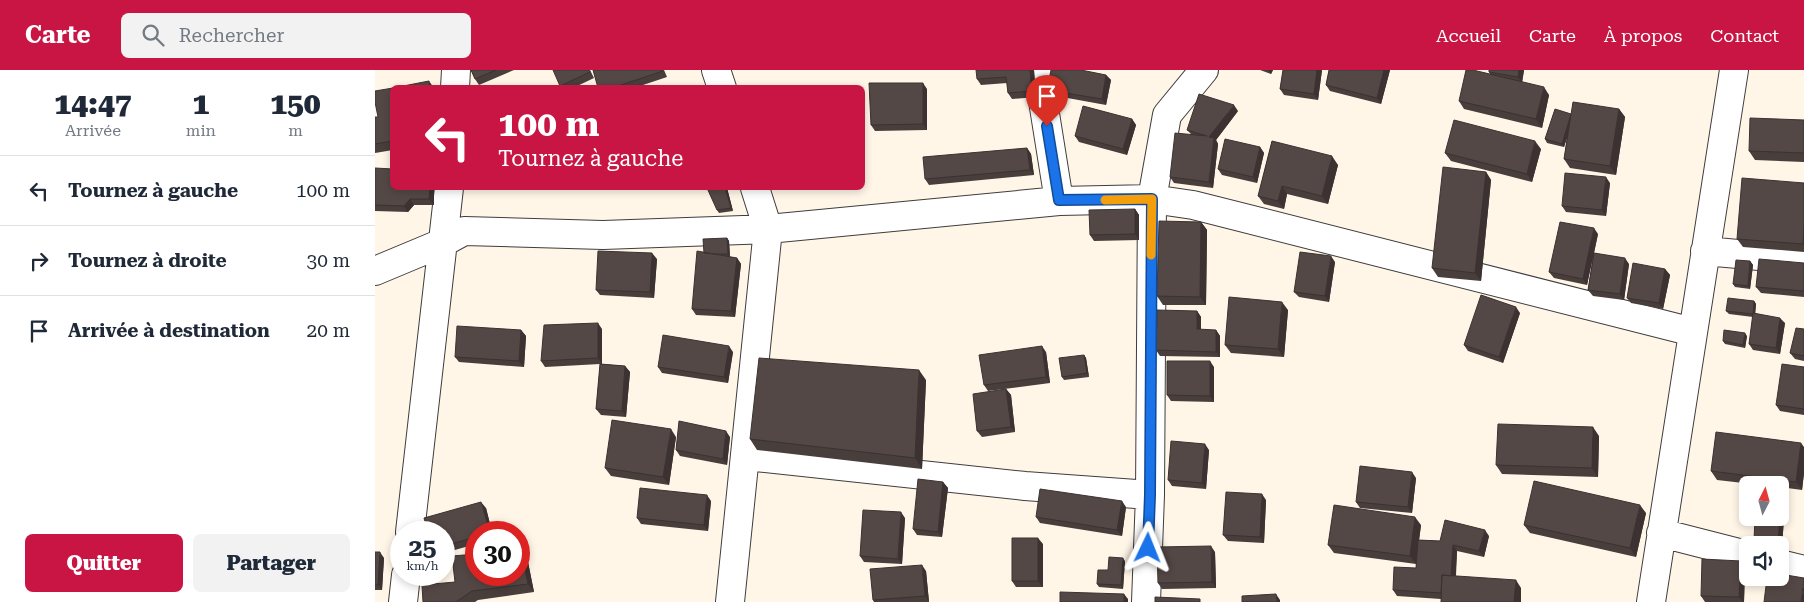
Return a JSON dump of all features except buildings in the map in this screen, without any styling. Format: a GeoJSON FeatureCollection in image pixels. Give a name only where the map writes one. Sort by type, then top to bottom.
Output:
{"type":"FeatureCollection","features":[{"type":"Feature","properties":{"kind":"street"},"geometry":{"type":"LineString","coordinates":[[455,85],[456,70]]}},
{"type":"Feature","properties":{"kind":"street"},"geometry":{"type":"LineString","coordinates":[[716,70],[721,85]]}},
{"type":"Feature","properties":{"kind":"street"},"geometry":{"type":"LineString","coordinates":[[1038,70],[1059,200]]}},
{"type":"Feature","properties":{"kind":"street"},"geometry":{"type":"LineString","coordinates":[[1146,602],[1150,495],[1152,199],[1167,115],[1204,70]]}},
{"type":"Feature","properties":{"kind":"street"},"geometry":{"type":"LineString","coordinates":[[1651,602],[1734,70]]}},
{"type":"Feature","properties":{"kind":"street"},"geometry":{"type":"LineString","coordinates":[[411,521],[449,190]]}},
{"type":"Feature","properties":{"kind":"street"},"geometry":{"type":"LineString","coordinates":[[730,602],[768,229],[756,190]]}},
{"type":"Feature","properties":{"kind":"street"},"geometry":{"type":"LineString","coordinates":[[375,271],[442,242],[464,230],[603,236],[768,229],[1059,200],[1152,199],[1193,205],[1693,332]]}},
{"type":"Feature","properties":{"kind":"street"},"geometry":{"type":"LineString","coordinates":[[1705,251],[1804,260]]}},
{"type":"Feature","properties":{"kind":"street"},"geometry":{"type":"LineString","coordinates":[[746,456],[1025,486],[1150,495]]}},
{"type":"Feature","properties":{"kind":"street"},"geometry":{"type":"LineString","coordinates":[[1661,533],[1739,553]]}},
{"type":"Feature","properties":{"kind":"street"},"geometry":{"type":"LineString","coordinates":[[1789,566],[1804,570]]}},
{"type":"Feature","properties":{"kind":"street"},"geometry":{"type":"LineString","coordinates":[[403,602],[405,586]]}},
{"type":"Feature","properties":{"kind":"slow traffic"},"geometry":{"type":"LineString","coordinates":[[1105,200],[1152,199],[1151,255]]}},
{"type":"Feature","properties":{"kind":"route"},"geometry":{"type":"LineString","coordinates":[[1047,126],[1059,200],[1152,199],[1148,548]]}}]}
